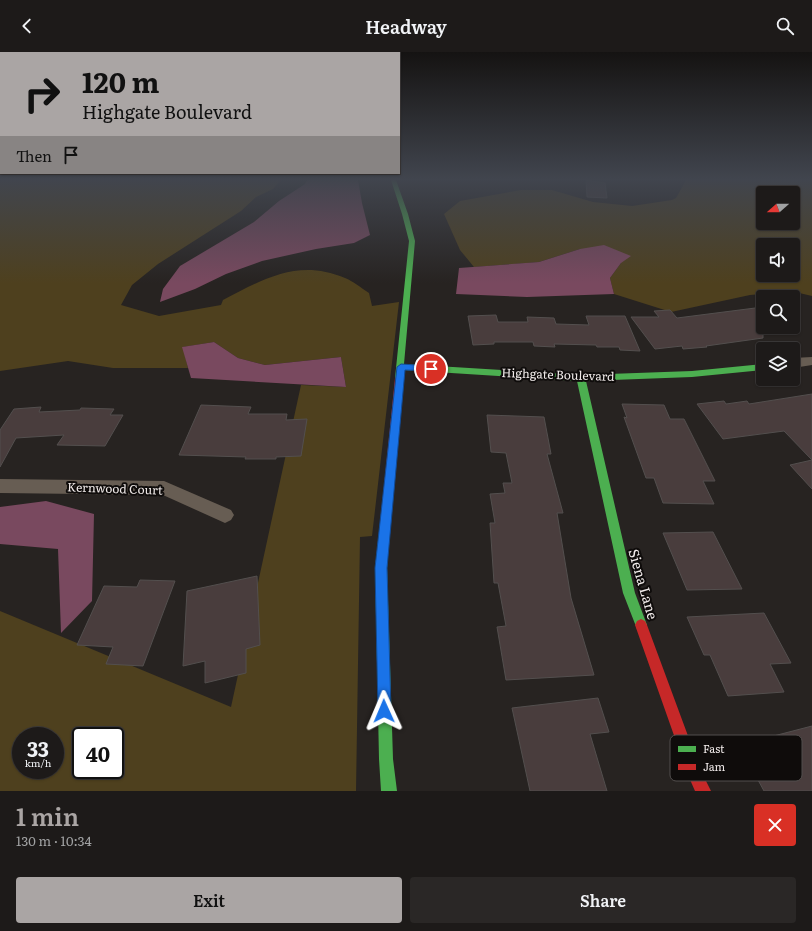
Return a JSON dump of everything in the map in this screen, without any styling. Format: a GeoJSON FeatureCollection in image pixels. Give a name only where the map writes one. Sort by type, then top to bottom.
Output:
{"type":"FeatureCollection","features":[{"type":"Feature","properties":{"kind":"street"},"geometry":{"type":"LineString","coordinates":[[388,791],[381,568],[412,241],[405,214]]}},
{"type":"Feature","properties":{"kind":"street"},"geometry":{"type":"LineString","coordinates":[[800,362],[812,361]]}},
{"type":"Feature","properties":{"kind":"street","name":"Highgate Boulevard"},"geometry":{"type":"LineString","coordinates":[[401,367],[581,378],[692,374],[756,368]]}},
{"type":"Feature","properties":{"kind":"street","name":"Siena Lane"},"geometry":{"type":"LineString","coordinates":[[581,378],[629,593],[681,735]]}},
{"type":"Feature","properties":{"kind":"street","name":"Kernwood Court"},"geometry":{"type":"LineString","coordinates":[[0,486],[164,488],[225,514]]}},
{"type":"Feature","properties":{"kind":"street","name":"Siena Lane"},"geometry":{"type":"LineString","coordinates":[[699,781],[703,791]]}},
{"type":"Feature","properties":{"kind":"shaded area"},"geometry":{"type":"Polygon","coordinates":[[[0,214],[236,214],[158,264],[132,285],[121,305],[159,316],[221,305],[223,300],[267,279],[297,271],[312,270],[328,272],[351,281],[369,293],[372,306],[399,302],[372,536],[360,537],[356,791],[0,791],[0,611],[231,707],[301,385],[346,387],[341,357],[265,365],[238,358],[214,342],[183,347],[188,368],[113,368],[68,361],[0,371],[0,214]]]}},
{"type":"Feature","properties":{"kind":"shaded area"},"geometry":{"type":"Polygon","coordinates":[[[263,214],[365,214],[370,235],[354,243],[316,249],[262,261],[226,274],[195,289],[160,302],[163,289],[180,266],[254,222],[263,214]]]}},
{"type":"Feature","properties":{"kind":"shaded area"},"geometry":{"type":"Polygon","coordinates":[[[444,214],[756,214],[756,230],[800,230],[800,214],[812,214],[812,296],[800,293],[800,290],[756,290],[756,294],[671,312],[614,294],[610,278],[621,263],[580,249],[539,262],[474,267],[460,250],[444,214]]]}},
{"type":"Feature","properties":{"kind":"shaded area"},"geometry":{"type":"Polygon","coordinates":[[[604,245],[631,256],[621,263],[610,278],[614,294],[527,297],[456,294],[459,268],[539,262],[580,249],[604,245]]]}},
{"type":"Feature","properties":{"kind":"shaded area"},"geometry":{"type":"Polygon","coordinates":[[[214,342],[238,358],[265,365],[341,357],[346,387],[191,378],[182,347],[214,342]]]}},
{"type":"Feature","properties":{"kind":"shaded area"},"geometry":{"type":"Polygon","coordinates":[[[46,501],[94,514],[92,601],[61,633],[58,549],[0,544],[0,507],[46,501]]]}},
{"type":"Feature","properties":{"kind":"building"},"geometry":{"type":"Polygon","coordinates":[[[756,308],[756,334],[763,334],[763,338],[706,346],[707,347],[683,349],[682,346],[655,349],[631,317],[659,317],[654,311],[670,310],[677,318],[756,308]]]}},
{"type":"Feature","properties":{"kind":"building"},"geometry":{"type":"Polygon","coordinates":[[[496,315],[498,322],[528,322],[527,317],[554,318],[556,324],[589,325],[586,316],[625,316],[640,351],[620,350],[619,347],[597,347],[596,345],[554,344],[555,347],[534,346],[533,342],[494,342],[494,344],[473,345],[468,316],[496,315]]]}},
{"type":"Feature","properties":{"kind":"building"},"geometry":{"type":"Polygon","coordinates":[[[812,394],[812,460],[784,431],[723,439],[697,404],[724,401],[726,404],[747,401],[749,404],[812,394]]]}},
{"type":"Feature","properties":{"kind":"building"},"geometry":{"type":"Polygon","coordinates":[[[622,404],[664,405],[670,419],[684,419],[715,481],[703,481],[714,504],[663,503],[654,478],[646,478],[624,417],[627,418],[622,404]]]}},
{"type":"Feature","properties":{"kind":"building"},"geometry":{"type":"Polygon","coordinates":[[[201,405],[251,407],[248,414],[287,414],[286,420],[307,419],[301,456],[276,457],[276,459],[245,459],[246,457],[179,455],[201,405]]]}},
{"type":"Feature","properties":{"kind":"building"},"geometry":{"type":"Polygon","coordinates":[[[41,407],[39,412],[80,410],[81,408],[114,409],[110,415],[123,415],[105,446],[57,445],[64,435],[16,438],[0,467],[0,430],[14,409],[41,407]]]}},
{"type":"Feature","properties":{"kind":"building"},"geometry":{"type":"Polygon","coordinates":[[[487,415],[544,417],[551,454],[547,454],[563,513],[557,513],[571,598],[594,675],[506,680],[497,627],[506,626],[498,583],[494,583],[490,523],[495,523],[490,494],[505,493],[503,483],[512,483],[506,453],[491,452],[487,415]]]}},
{"type":"Feature","properties":{"kind":"building"},"geometry":{"type":"Polygon","coordinates":[[[812,460],[812,489],[790,465],[812,460]]]}},
{"type":"Feature","properties":{"kind":"building"},"geometry":{"type":"Polygon","coordinates":[[[713,532],[742,589],[687,590],[663,533],[713,532]]]}},
{"type":"Feature","properties":{"kind":"building"},"geometry":{"type":"Polygon","coordinates":[[[257,576],[260,645],[246,649],[246,673],[205,683],[205,661],[183,666],[187,591],[257,576]]]}},
{"type":"Feature","properties":{"kind":"building"},"geometry":{"type":"Polygon","coordinates":[[[140,580],[175,581],[143,666],[106,664],[113,647],[77,645],[104,586],[137,587],[140,580]]]}},
{"type":"Feature","properties":{"kind":"building"},"geometry":{"type":"Polygon","coordinates":[[[764,613],[791,663],[770,664],[784,692],[728,696],[710,655],[704,655],[687,617],[764,613]]]}},
{"type":"Feature","properties":{"kind":"building"},"geometry":{"type":"Polygon","coordinates":[[[598,698],[609,732],[590,734],[607,791],[530,791],[512,708],[598,698]]]}},
{"type":"Feature","properties":{"kind":"building"},"geometry":{"type":"Polygon","coordinates":[[[812,726],[812,791],[764,791],[759,781],[802,781],[802,735],[777,735],[812,726]]]}},
{"type":"Feature","properties":{"kind":"traffic: fast"},"geometry":{"type":"LineString","coordinates":[[399,378],[412,241],[405,214]]}},
{"type":"Feature","properties":{"kind":"traffic: fast"},"geometry":{"type":"LineString","coordinates":[[401,367],[581,378],[692,374],[756,368]]}},
{"type":"Feature","properties":{"kind":"traffic: fast"},"geometry":{"type":"LineString","coordinates":[[581,378],[629,593],[641,625]]}},
{"type":"Feature","properties":{"kind":"traffic: fast"},"geometry":{"type":"LineString","coordinates":[[385,526],[381,568],[386,759],[389,791]]}},
{"type":"Feature","properties":{"kind":"traffic: jam"},"geometry":{"type":"LineString","coordinates":[[385,526],[399,378]]}},
{"type":"Feature","properties":{"kind":"traffic: jam"},"geometry":{"type":"LineString","coordinates":[[641,625],[681,735]]}},
{"type":"Feature","properties":{"kind":"traffic: jam"},"geometry":{"type":"LineString","coordinates":[[698,781],[703,791]]}},
{"type":"Feature","properties":{"kind":"route"},"geometry":{"type":"LineString","coordinates":[[384,711],[381,568],[401,367],[431,369]]}}]}
